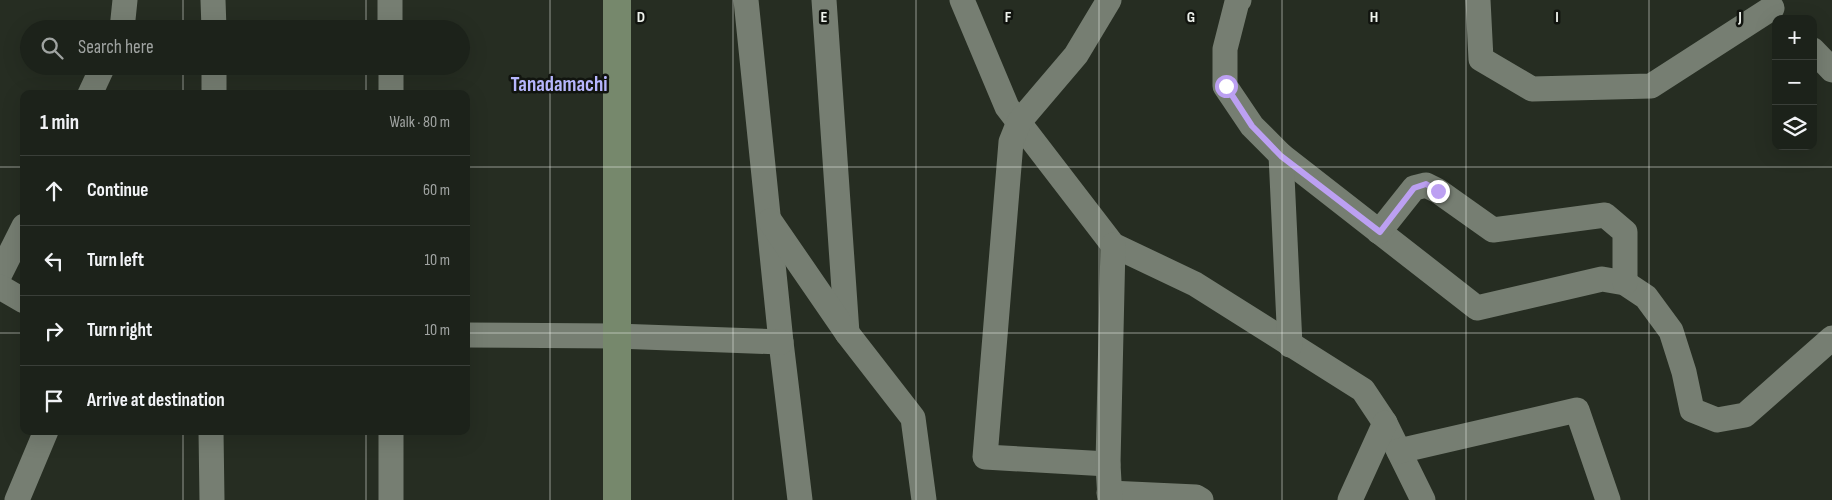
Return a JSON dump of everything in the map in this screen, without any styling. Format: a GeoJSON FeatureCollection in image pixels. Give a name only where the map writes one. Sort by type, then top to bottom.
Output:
{"type":"FeatureCollection","features":[{"type":"Feature","properties":{"kind":"street"},"geometry":{"type":"LineString","coordinates":[[123,20],[125,0]]}},
{"type":"Feature","properties":{"kind":"street"},"geometry":{"type":"LineString","coordinates":[[213,0],[214,20]]}},
{"type":"Feature","properties":{"kind":"street"},"geometry":{"type":"LineString","coordinates":[[390,0],[390,20]]}},
{"type":"Feature","properties":{"kind":"street"},"geometry":{"type":"LineString","coordinates":[[617,0],[617,500]]}},
{"type":"Feature","properties":{"kind":"street"},"geometry":{"type":"LineString","coordinates":[[746,0],[781,342],[800,500]]}},
{"type":"Feature","properties":{"kind":"street"},"geometry":{"type":"LineString","coordinates":[[824,0],[847,333]]}},
{"type":"Feature","properties":{"kind":"street"},"geometry":{"type":"LineString","coordinates":[[962,0],[1007,107],[1113,244],[1195,284],[1363,390],[1385,423],[1423,500]]}},
{"type":"Feature","properties":{"kind":"street"},"geometry":{"type":"LineString","coordinates":[[1108,464],[985,457],[1011,142],[1019,122],[1076,55],[1109,0]]}},
{"type":"Feature","properties":{"kind":"street"},"geometry":{"type":"LineString","coordinates":[[1239,0],[1225,49],[1226,86],[1252,126],[1281,156],[1476,308],[1602,279],[1625,282],[1646,297],[1671,331],[1684,372],[1692,410],[1717,420],[1745,415],[1832,338]]}},
{"type":"Feature","properties":{"kind":"street"},"geometry":{"type":"LineString","coordinates":[[1478,0],[1481,59],[1532,88],[1651,86],[1773,9]]}},
{"type":"Feature","properties":{"kind":"street"},"geometry":{"type":"LineString","coordinates":[[1817,54],[1832,70]]}},
{"type":"Feature","properties":{"kind":"street"},"geometry":{"type":"LineString","coordinates":[[92,90],[99,75]]}},
{"type":"Feature","properties":{"kind":"street"},"geometry":{"type":"LineString","coordinates":[[214,75],[214,90]]}},
{"type":"Feature","properties":{"kind":"street"},"geometry":{"type":"LineString","coordinates":[[390,75],[391,90]]}},
{"type":"Feature","properties":{"kind":"street"},"geometry":{"type":"LineString","coordinates":[[1281,156],[1290,345]]}},
{"type":"Feature","properties":{"kind":"street"},"geometry":{"type":"LineString","coordinates":[[1380,232],[1414,188],[1426,184],[1494,230],[1605,215],[1625,232],[1625,282]]}},
{"type":"Feature","properties":{"kind":"street"},"geometry":{"type":"LineString","coordinates":[[768,219],[847,333],[913,418],[924,500]]}},
{"type":"Feature","properties":{"kind":"street"},"geometry":{"type":"LineString","coordinates":[[0,274],[20,234]]}},
{"type":"Feature","properties":{"kind":"street"},"geometry":{"type":"LineString","coordinates":[[1113,244],[1108,464],[1110,496],[1196,497],[1201,500]]}},
{"type":"Feature","properties":{"kind":"street"},"geometry":{"type":"LineString","coordinates":[[0,287],[20,299]]}},
{"type":"Feature","properties":{"kind":"street"},"geometry":{"type":"LineString","coordinates":[[470,335],[616,336],[781,342]]}},
{"type":"Feature","properties":{"kind":"street"},"geometry":{"type":"LineString","coordinates":[[1399,451],[1577,410],[1608,500]]}},
{"type":"Feature","properties":{"kind":"street"},"geometry":{"type":"LineString","coordinates":[[1350,500],[1385,423]]}},
{"type":"Feature","properties":{"kind":"street"},"geometry":{"type":"LineString","coordinates":[[17,500],[44,435]]}},
{"type":"Feature","properties":{"kind":"street"},"geometry":{"type":"LineString","coordinates":[[211,435],[212,500]]}},
{"type":"Feature","properties":{"kind":"street"},"geometry":{"type":"LineString","coordinates":[[391,435],[391,500]]}},
{"type":"Feature","properties":{"kind":"district","name":"Tanadamachi"},"geometry":{"type":"Point","coordinates":[559,84]}},
{"type":"Feature","properties":{"kind":"route"},"geometry":{"type":"LineString","coordinates":[[1226,86],[1252,126],[1281,156],[1380,232],[1414,188],[1426,184],[1438,191]]}}]}
